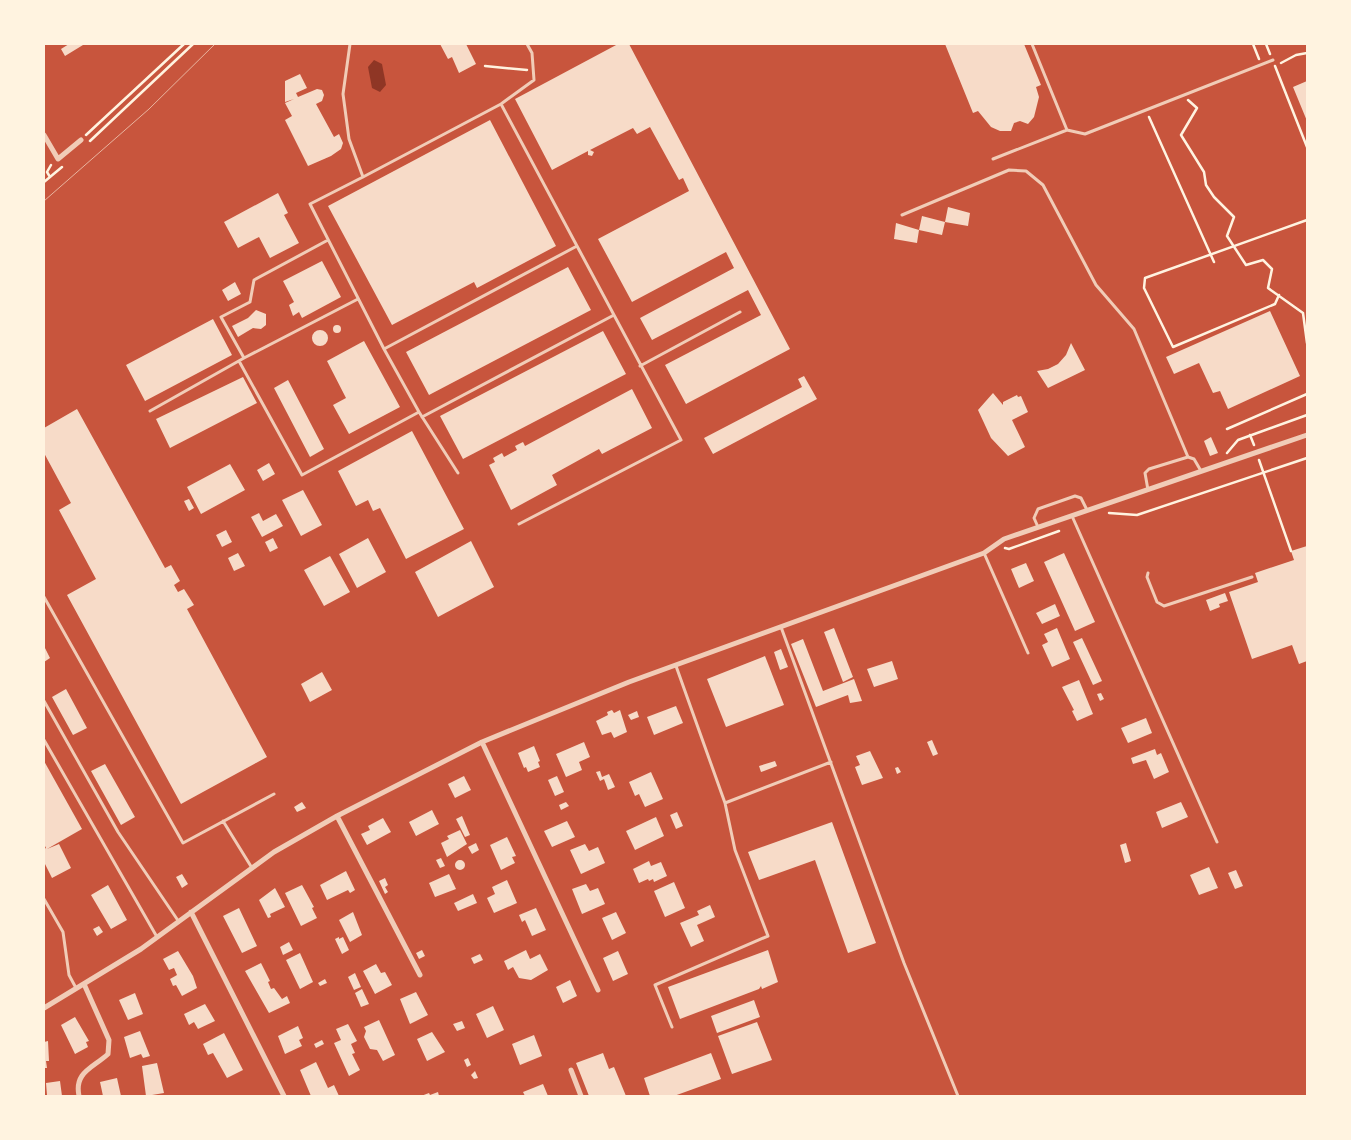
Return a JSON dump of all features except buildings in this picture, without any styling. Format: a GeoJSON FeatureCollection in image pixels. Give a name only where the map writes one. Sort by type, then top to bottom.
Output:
{"type":"FeatureCollection","features":[{"type":"Feature","properties":{"kind":"street"},"geometry":{"type":"LineString","coordinates":[[44,135],[58,160],[81,140]]}},
{"type":"Feature","properties":{"kind":"street"},"geometry":{"type":"LineString","coordinates":[[44,1008],[157,937],[274,852],[338,816],[482,742],[676,665],[984,553],[1004,539],[1307,435]]}},
{"type":"Feature","properties":{"kind":"street"},"geometry":{"type":"LineString","coordinates":[[482,742],[598,990]]}},
{"type":"Feature","properties":{"kind":"street"},"geometry":{"type":"LineString","coordinates":[[338,816],[420,975]]}},
{"type":"Feature","properties":{"kind":"street"},"geometry":{"type":"LineString","coordinates":[[191,912],[284,1096]]}},
{"type":"Feature","properties":{"kind":"street"},"geometry":{"type":"LineString","coordinates":[[79,1096],[77,1087],[84,1072],[97,1065],[108,1054],[109,1040],[84,984]]}},
{"type":"Feature","properties":{"kind":"street"},"geometry":{"type":"LineString","coordinates":[[571,1070],[581,1096]]}},
{"type":"Feature","properties":{"kind":"lane"},"geometry":{"type":"LineString","coordinates":[[350,44],[342,94],[349,139],[363,177]]}},
{"type":"Feature","properties":{"kind":"lane"},"geometry":{"type":"LineString","coordinates":[[458,473],[419,412],[384,349],[310,204],[502,104],[534,80],[532,53],[527,44]]}},
{"type":"Feature","properties":{"kind":"lane"},"geometry":{"type":"LineString","coordinates":[[1032,44],[1067,130]]}},
{"type":"Feature","properties":{"kind":"lane"},"geometry":{"type":"LineString","coordinates":[[993,159],[1067,130],[1085,134],[1273,60]]}},
{"type":"Feature","properties":{"kind":"lane"},"geometry":{"type":"LineString","coordinates":[[502,104],[681,440],[519,524]]}},
{"type":"Feature","properties":{"kind":"lane"},"geometry":{"type":"LineString","coordinates":[[902,215],[1009,170],[1026,171],[1043,185],[1096,286],[1134,329],[1188,457]]}},
{"type":"Feature","properties":{"kind":"lane"},"geometry":{"type":"LineString","coordinates":[[244,358],[221,317],[250,302],[254,280],[328,240]]}},
{"type":"Feature","properties":{"kind":"lane"},"geometry":{"type":"LineString","coordinates":[[384,349],[577,246]]}},
{"type":"Feature","properties":{"kind":"lane"},"geometry":{"type":"LineString","coordinates":[[150,411],[244,358],[358,299]]}},
{"type":"Feature","properties":{"kind":"lane"},"geometry":{"type":"LineString","coordinates":[[640,366],[740,312]]}},
{"type":"Feature","properties":{"kind":"lane"},"geometry":{"type":"LineString","coordinates":[[422,417],[614,315]]}},
{"type":"Feature","properties":{"kind":"lane"},"geometry":{"type":"LineString","coordinates":[[239,361],[302,475],[419,412]]}},
{"type":"Feature","properties":{"kind":"lane"},"geometry":{"type":"LineString","coordinates":[[1148,490],[1145,473],[1149,469],[1188,457],[1194,459],[1201,471]]}},
{"type":"Feature","properties":{"kind":"lane"},"geometry":{"type":"LineString","coordinates":[[1038,528],[1034,518],[1038,508],[1075,496],[1081,498],[1087,510]]}},
{"type":"Feature","properties":{"kind":"lane"},"geometry":{"type":"LineString","coordinates":[[1072,515],[1216,842]]}},
{"type":"Feature","properties":{"kind":"lane"},"geometry":{"type":"LineString","coordinates":[[984,553],[1028,653]]}},
{"type":"Feature","properties":{"kind":"lane"},"geometry":{"type":"LineString","coordinates":[[1148,573],[1147,577],[1157,602],[1164,606],[1252,577]]}},
{"type":"Feature","properties":{"kind":"lane"},"geometry":{"type":"LineString","coordinates":[[44,597],[183,843],[274,794]]}},
{"type":"Feature","properties":{"kind":"lane"},"geometry":{"type":"LineString","coordinates":[[781,626],[880,898],[958,1096]]}},
{"type":"Feature","properties":{"kind":"lane"},"geometry":{"type":"LineString","coordinates":[[672,1027],[655,984],[768,936],[735,850],[726,803],[676,665]]}},
{"type":"Feature","properties":{"kind":"lane"},"geometry":{"type":"LineString","coordinates":[[44,700],[118,832],[179,922]]}},
{"type":"Feature","properties":{"kind":"lane"},"geometry":{"type":"LineString","coordinates":[[44,740],[157,937]]}},
{"type":"Feature","properties":{"kind":"lane"},"geometry":{"type":"LineString","coordinates":[[726,803],[831,762]]}},
{"type":"Feature","properties":{"kind":"lane"},"geometry":{"type":"LineString","coordinates":[[224,821],[252,868]]}},
{"type":"Feature","properties":{"kind":"lane"},"geometry":{"type":"LineString","coordinates":[[44,898],[63,932],[69,975],[76,989]]}},
{"type":"Feature","properties":{"kind":"path"},"geometry":{"type":"LineString","coordinates":[[81,140],[184,44]]}},
{"type":"Feature","properties":{"kind":"path"},"geometry":{"type":"LineString","coordinates":[[86,146],[192,44]]}},
{"type":"Feature","properties":{"kind":"path"},"geometry":{"type":"LineString","coordinates":[[1253,44],[1262,64]]}},
{"type":"Feature","properties":{"kind":"path"},"geometry":{"type":"LineString","coordinates":[[1266,44],[1307,148]]}},
{"type":"Feature","properties":{"kind":"path"},"geometry":{"type":"LineString","coordinates":[[1275,66],[1296,55],[1307,53]]}},
{"type":"Feature","properties":{"kind":"path"},"geometry":{"type":"LineString","coordinates":[[485,66],[533,70]]}},
{"type":"Feature","properties":{"kind":"path"},"geometry":{"type":"LineString","coordinates":[[1181,95],[1198,108],[1181,135],[1204,172],[1206,185],[1214,197],[1234,217],[1227,236],[1246,265],[1263,260],[1272,269],[1268,288],[1303,313],[1307,343]]}},
{"type":"Feature","properties":{"kind":"path"},"geometry":{"type":"LineString","coordinates":[[1146,109],[1214,262]]}},
{"type":"Feature","properties":{"kind":"path"},"geometry":{"type":"LineString","coordinates":[[50,177],[47,172],[49,167],[58,160]]}},
{"type":"Feature","properties":{"kind":"path"},"geometry":{"type":"LineString","coordinates":[[1279,296],[1275,304],[1173,348],[1144,288],[1145,278],[1307,220]]}},
{"type":"Feature","properties":{"kind":"path"},"geometry":{"type":"LineString","coordinates":[[1227,429],[1307,394]]}},
{"type":"Feature","properties":{"kind":"path"},"geometry":{"type":"LineString","coordinates":[[1250,435],[1291,551]]}},
{"type":"Feature","properties":{"kind":"shaded area"},"geometry":{"type":"Polygon","coordinates":[[[374,60],[382,64],[386,85],[380,92],[372,88],[368,67],[374,60]]]}},
{"type":"Feature","properties":{"kind":"tram line"},"geometry":{"type":"LineString","coordinates":[[44,201],[149,109],[215,44]]}}]}
